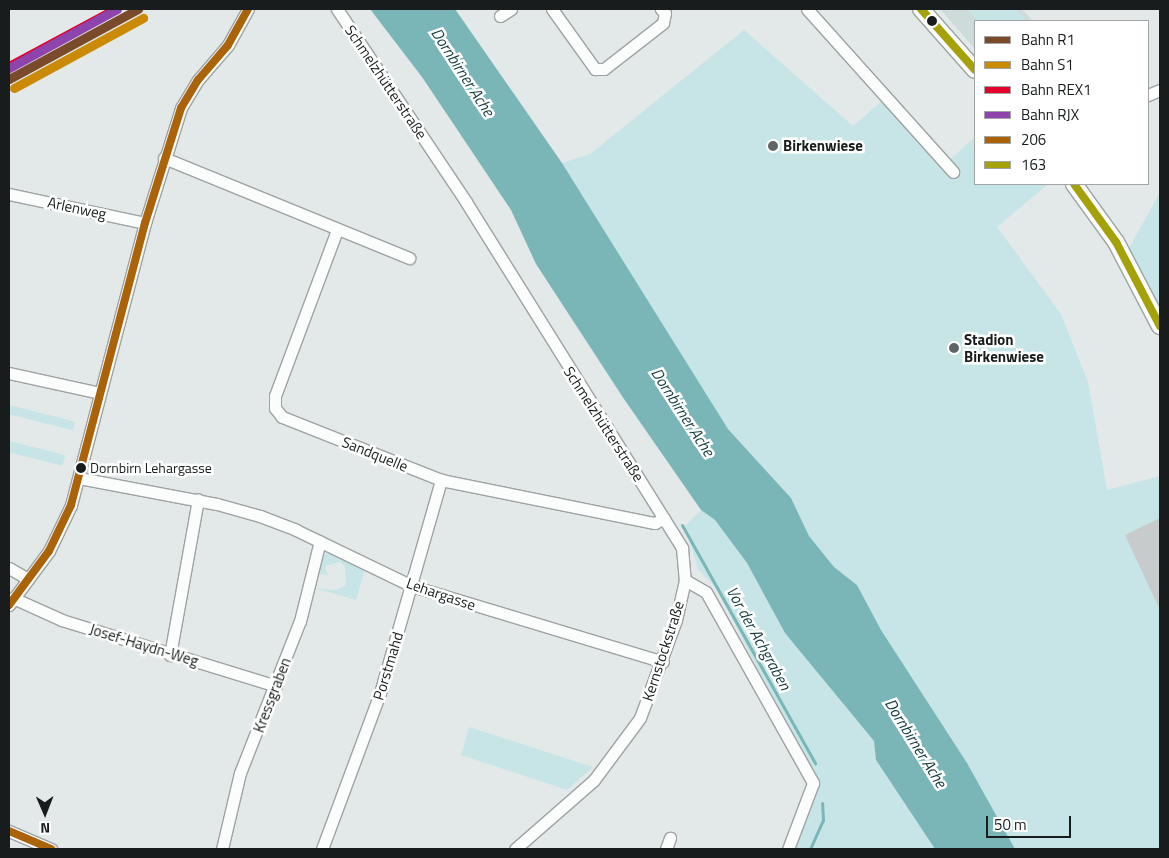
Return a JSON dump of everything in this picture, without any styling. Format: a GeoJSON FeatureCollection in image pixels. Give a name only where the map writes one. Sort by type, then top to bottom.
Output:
{"type":"FeatureCollection","features":[{"type":"Feature","properties":{"kind":"main road"},"geometry":{"type":"LineString","coordinates":[[921,9],[974,69]]}},
{"type":"Feature","properties":{"kind":"main road"},"geometry":{"type":"LineString","coordinates":[[1075,185],[1116,242],[1160,326]]}},
{"type":"Feature","properties":{"kind":"street"},"geometry":{"type":"LineString","coordinates":[[11,602],[28,579],[63,522],[79,478],[145,223],[164,158],[185,100],[228,45],[248,9]]}},
{"type":"Feature","properties":{"kind":"street","name":"Schmelzhütterstraße"},"geometry":{"type":"LineString","coordinates":[[337,9],[466,202],[664,518],[682,548],[685,580]]}},
{"type":"Feature","properties":{"kind":"street"},"geometry":{"type":"LineString","coordinates":[[500,16],[511,9]]}},
{"type":"Feature","properties":{"kind":"street"},"geometry":{"type":"LineString","coordinates":[[552,9],[595,69],[604,70],[663,23],[664,13],[661,9]]}},
{"type":"Feature","properties":{"kind":"street"},"geometry":{"type":"LineString","coordinates":[[807,9],[952,172]]}},
{"type":"Feature","properties":{"kind":"street"},"geometry":{"type":"LineString","coordinates":[[164,158],[409,258]]}},
{"type":"Feature","properties":{"kind":"street","name":"Arlenweg"},"geometry":{"type":"LineString","coordinates":[[9,194],[145,223]]}},
{"type":"Feature","properties":{"kind":"street","name":"Sandquelle"},"geometry":{"type":"LineString","coordinates":[[337,230],[286,362],[275,408],[282,417],[441,480],[655,523],[664,518]]}},
{"type":"Feature","properties":{"kind":"street"},"geometry":{"type":"LineString","coordinates":[[9,372],[100,393]]}},
{"type":"Feature","properties":{"kind":"street","name":"Lehargasse"},"geometry":{"type":"LineString","coordinates":[[79,478],[198,500],[260,516],[320,540],[412,586],[663,662]]}},
{"type":"Feature","properties":{"kind":"street","name":"Porstmahd"},"geometry":{"type":"LineString","coordinates":[[322,849],[380,693],[441,480]]}},
{"type":"Feature","properties":{"kind":"street"},"geometry":{"type":"LineString","coordinates":[[170,655],[198,500]]}},
{"type":"Feature","properties":{"kind":"street","name":"Kressgraben"},"geometry":{"type":"LineString","coordinates":[[222,849],[240,773],[276,686],[300,621],[320,540]]}},
{"type":"Feature","properties":{"kind":"street"},"geometry":{"type":"LineString","coordinates":[[9,568],[28,579]]}},
{"type":"Feature","properties":{"kind":"street"},"geometry":{"type":"LineString","coordinates":[[685,580],[706,592],[814,783],[788,849]]}},
{"type":"Feature","properties":{"kind":"street","name":"Kernstockstraße"},"geometry":{"type":"LineString","coordinates":[[515,849],[611,762],[640,718],[663,662],[685,580]]}},
{"type":"Feature","properties":{"kind":"street","name":"Josef-Haydn-Weg"},"geometry":{"type":"LineString","coordinates":[[11,602],[170,655],[276,686]]}},
{"type":"Feature","properties":{"kind":"street"},"geometry":{"type":"LineString","coordinates":[[9,831],[51,849]]}},
{"type":"Feature","properties":{"kind":"street"},"geometry":{"type":"LineString","coordinates":[[666,849],[670,838]]}},
{"type":"Feature","properties":{"kind":"shaded area"},"geometry":{"type":"Polygon","coordinates":[[[940,9],[1022,9],[1032,20],[974,20],[974,48],[940,9]]]}},
{"type":"Feature","properties":{"kind":"shaded area"},"geometry":{"type":"Polygon","coordinates":[[[967,9],[1016,9],[1026,20],[977,20],[967,9]]]}},
{"type":"Feature","properties":{"kind":"shaded area"},"geometry":{"type":"Polygon","coordinates":[[[744,30],[853,126],[884,99],[946,163],[974,138],[974,185],[1047,185],[997,227],[1061,314],[1088,382],[1107,490],[1160,476],[1160,849],[1015,849],[967,763],[881,630],[857,585],[834,567],[809,536],[791,498],[728,429],[562,163],[590,154],[744,30]]]}},
{"type":"Feature","properties":{"kind":"shaded area"},"geometry":{"type":"Polygon","coordinates":[[[1160,192],[1160,308],[1128,250],[1160,192]]]}},
{"type":"Feature","properties":{"kind":"shaded area"},"geometry":{"type":"Polygon","coordinates":[[[9,405],[75,421],[73,430],[9,414],[9,405]]]}},
{"type":"Feature","properties":{"kind":"shaded area"},"geometry":{"type":"Polygon","coordinates":[[[9,441],[65,455],[63,466],[9,452],[9,441]]]}},
{"type":"Feature","properties":{"kind":"shaded area"},"geometry":{"type":"Polygon","coordinates":[[[701,510],[715,520],[747,563],[785,633],[874,741],[876,760],[935,849],[796,849],[820,780],[790,733],[717,589],[698,569],[685,526],[701,510]]]}},
{"type":"Feature","properties":{"kind":"shaded area"},"geometry":{"type":"Polygon","coordinates":[[[325,554],[334,554],[365,569],[356,600],[315,588],[336,590],[346,585],[345,567],[341,562],[325,566],[328,575],[317,574],[325,554]]]}},
{"type":"Feature","properties":{"kind":"shaded area"},"geometry":{"type":"Polygon","coordinates":[[[469,727],[593,767],[567,790],[461,755],[469,727]]]}},
{"type":"Feature","properties":{"kind":"water","name":"Dornbirner Ache"},"geometry":{"type":"Polygon","coordinates":[[[370,9],[455,9],[562,163],[728,429],[791,498],[809,536],[834,567],[857,585],[881,630],[967,763],[1015,849],[935,849],[876,760],[874,741],[785,633],[747,563],[715,520],[701,510],[624,399],[536,264],[511,210],[422,77],[370,9]]]}},
{"type":"Feature","properties":{"kind":"building"},"geometry":{"type":"Polygon","coordinates":[[[1160,518],[1160,610],[1125,535],[1160,518]]]}},
{"type":"Feature","properties":{"kind":"waterway","name":"Vor der Achgraben"},"geometry":{"type":"LineString","coordinates":[[682,525],[815,763]]}},
{"type":"Feature","properties":{"kind":"waterway","name":"Vor der Achgraben"},"geometry":{"type":"LineString","coordinates":[[810,849],[823,820],[822,803]]}},
{"type":"Feature","properties":{"kind":"rail line","name":"REX1"},"geometry":{"type":"LineString","coordinates":[[9,66],[115,9]]}},
{"type":"Feature","properties":{"kind":"rail line","name":"RJX"},"geometry":{"type":"LineString","coordinates":[[9,68],[117,9]]}},
{"type":"Feature","properties":{"kind":"rail line","name":"R1"},"geometry":{"type":"LineString","coordinates":[[9,79],[138,9]]}},
{"type":"Feature","properties":{"kind":"rail line","name":"S1"},"geometry":{"type":"LineString","coordinates":[[14,88],[143,18]]}},
{"type":"Feature","properties":{"kind":"transit line","name":"206"},"geometry":{"type":"LineString","coordinates":[[9,605],[49,551],[71,505],[145,223],[181,108],[198,80],[228,45],[248,9]]}},
{"type":"Feature","properties":{"kind":"transit line","name":"163"},"geometry":{"type":"LineString","coordinates":[[921,9],[974,69]]}},
{"type":"Feature","properties":{"kind":"transit line","name":"163"},"geometry":{"type":"LineString","coordinates":[[1075,185],[1116,242],[1160,326]]}},
{"type":"Feature","properties":{"kind":"transit line","name":"206"},"geometry":{"type":"LineString","coordinates":[[9,831],[51,849]]}},
{"type":"Feature","properties":{"kind":"place","name":"Birkenwiese"},"geometry":{"type":"Point","coordinates":[773,146]}},
{"type":"Feature","properties":{"kind":"place","name":"Stadion Birkenwiese"},"geometry":{"type":"Point","coordinates":[954,348]}},
{"type":"Feature","properties":{"kind":"place","name":"Dornbirn Lehargasse"},"geometry":{"type":"Point","coordinates":[81,468]}}]}
